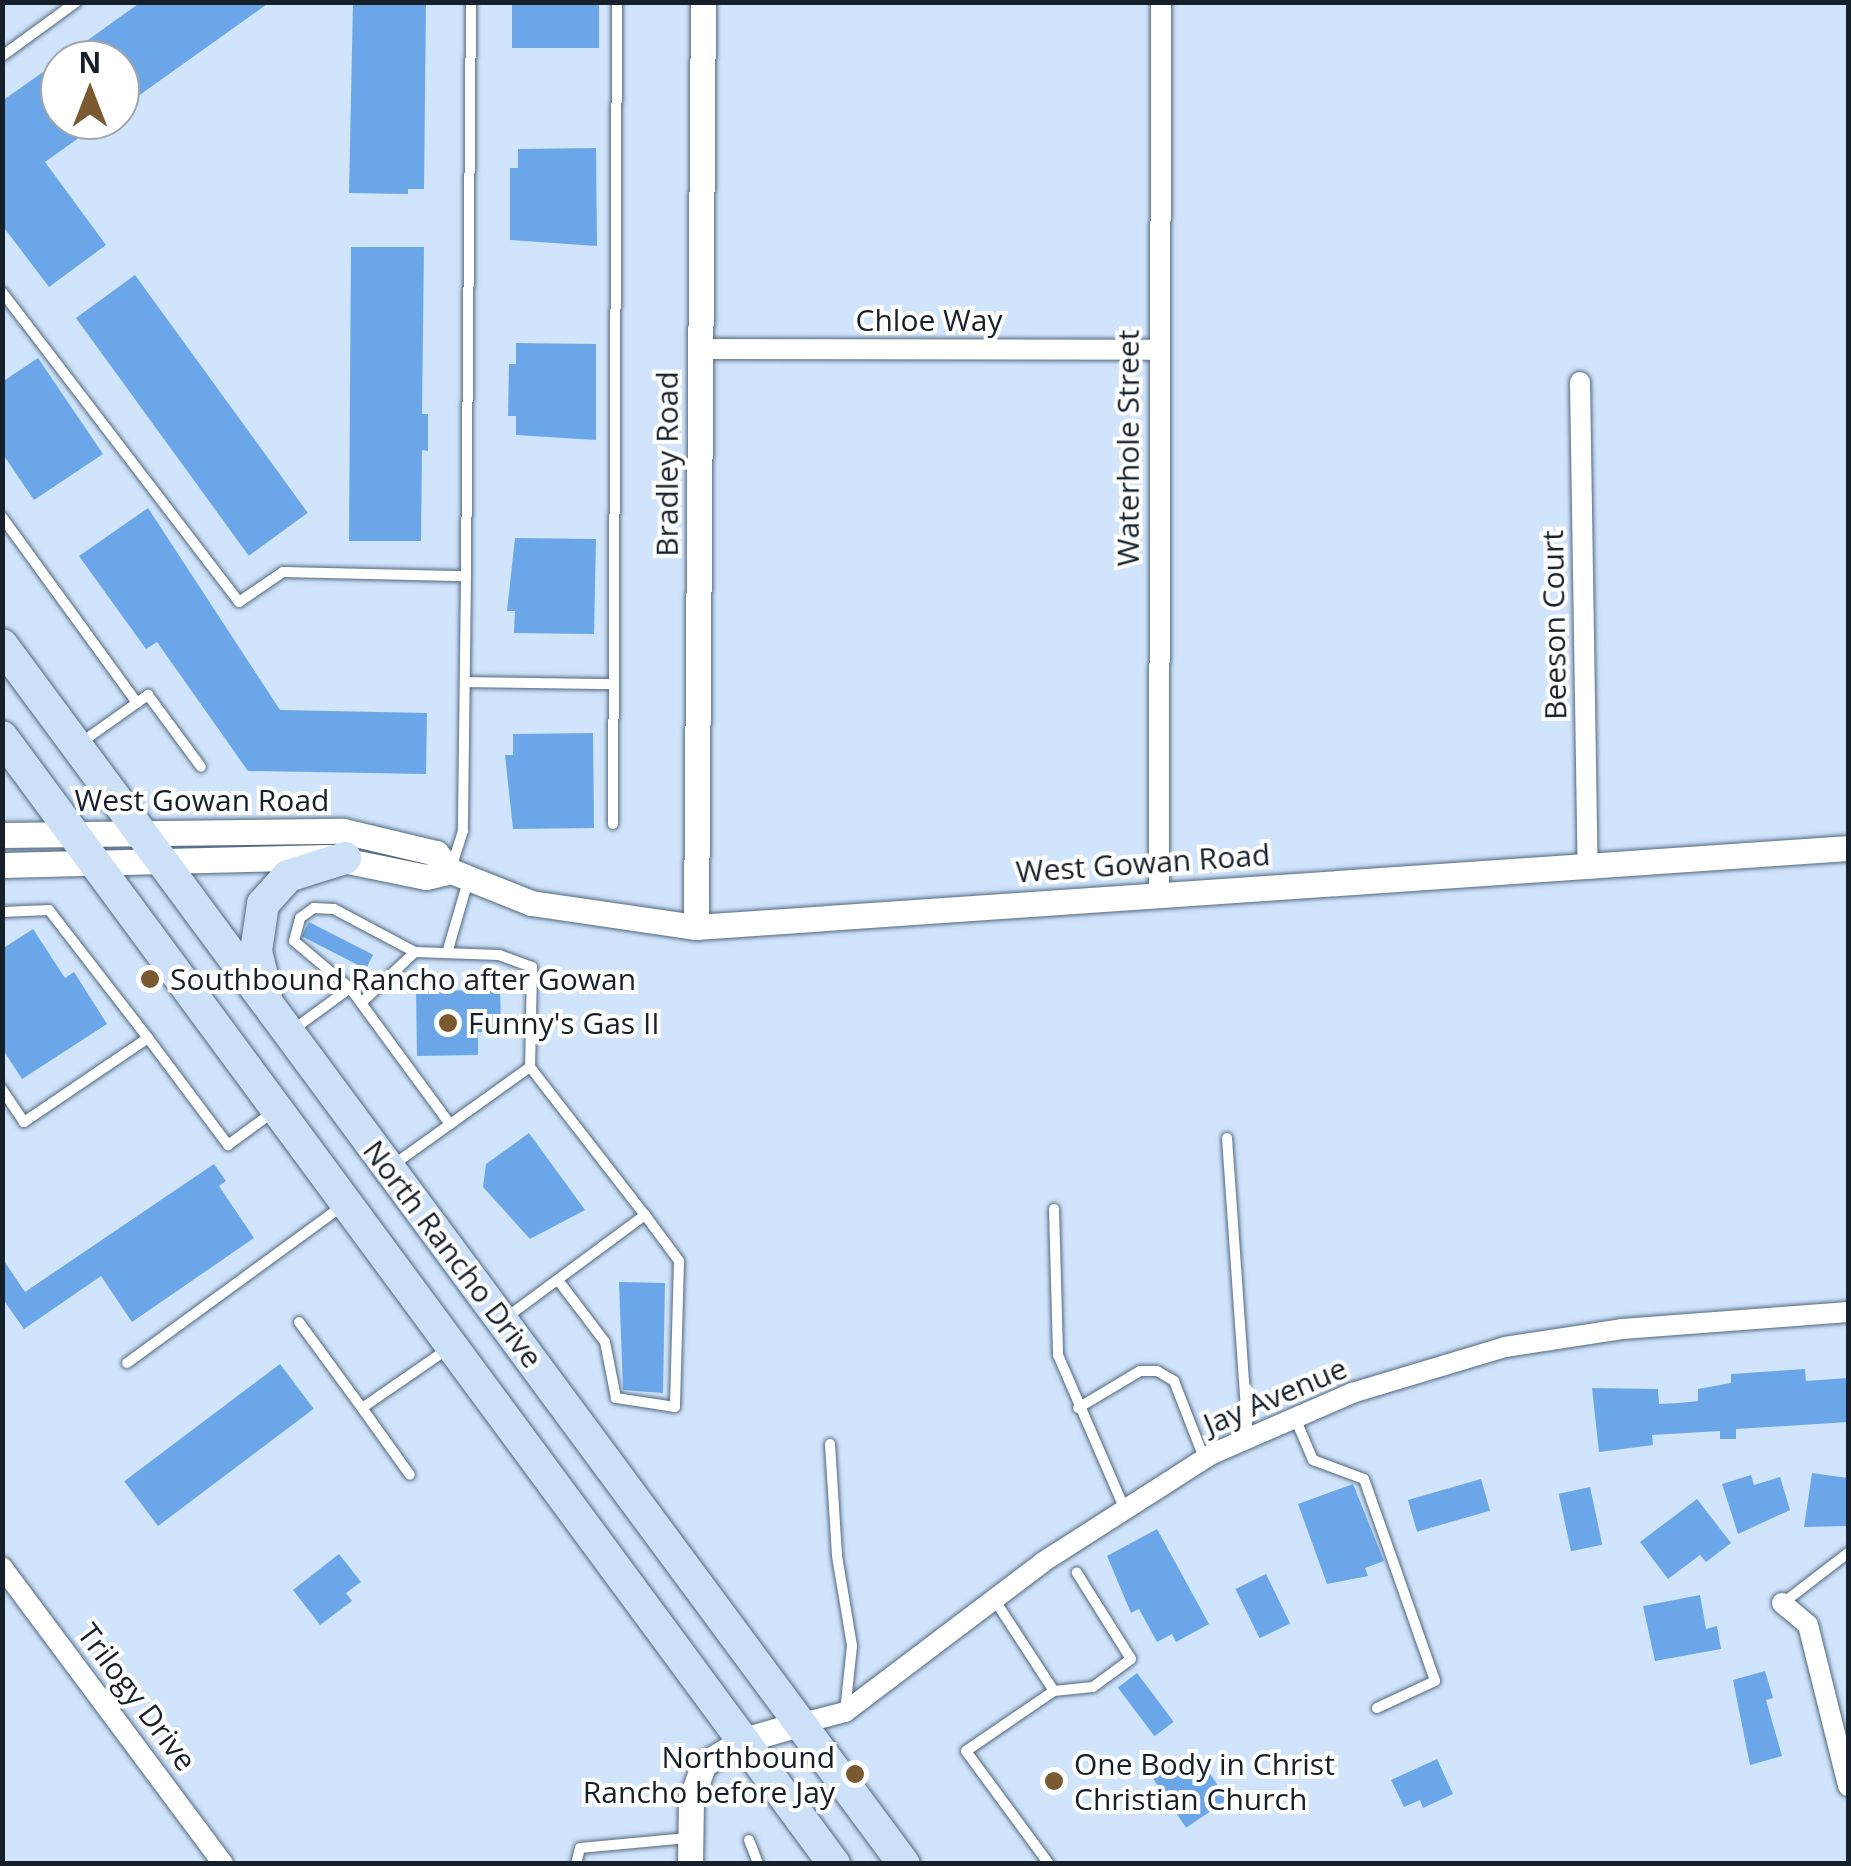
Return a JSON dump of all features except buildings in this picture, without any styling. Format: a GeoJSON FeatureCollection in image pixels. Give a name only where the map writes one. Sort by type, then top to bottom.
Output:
{"type":"FeatureCollection","features":[{"type":"Feature","properties":{"kind":"main road","name":"North Rancho Drive"},"geometry":{"type":"LineString","coordinates":[[2,645],[135,831],[290,1032],[904,1864]]}},
{"type":"Feature","properties":{"kind":"main road","name":"North Rancho Drive"},"geometry":{"type":"LineString","coordinates":[[2,737],[834,1864]]}},
{"type":"Feature","properties":{"kind":"main road"},"geometry":{"type":"LineString","coordinates":[[269,1006],[256,952],[263,904],[288,876],[345,858]]}},
{"type":"Feature","properties":{"kind":"street","name":"Bradley Road"},"geometry":{"type":"LineString","coordinates":[[696,926],[703,2]]}},
{"type":"Feature","properties":{"kind":"street","name":"Waterhole Street"},"geometry":{"type":"LineString","coordinates":[[1159,894],[1161,2]]}},
{"type":"Feature","properties":{"kind":"street","name":"Chloe Way"},"geometry":{"type":"LineString","coordinates":[[700,349],[1158,350]]}},
{"type":"Feature","properties":{"kind":"street","name":"Beeson Court"},"geometry":{"type":"LineString","coordinates":[[1580,382],[1588,866]]}},
{"type":"Feature","properties":{"kind":"street","name":"West Gowan Road"},"geometry":{"type":"LineString","coordinates":[[2,836],[135,831],[343,831],[436,853],[460,874],[531,903],[696,926],[1848,848]]}},
{"type":"Feature","properties":{"kind":"street","name":"West Gowan Road"},"geometry":{"type":"LineString","coordinates":[[2,866],[345,858],[426,876],[460,874]]}},
{"type":"Feature","properties":{"kind":"street","name":"Jay Avenue"},"geometry":{"type":"LineString","coordinates":[[799,1724],[845,1712],[994,1599],[1204,1459],[1352,1393],[1506,1347],[1622,1330],[1848,1312]]}},
{"type":"Feature","properties":{"kind":"street","name":"Trilogy Drive"},"geometry":{"type":"LineString","coordinates":[[2,1567],[223,1864]]}},
{"type":"Feature","properties":{"kind":"street"},"geometry":{"type":"LineString","coordinates":[[1782,1604],[1808,1625],[1848,1786]]}},
{"type":"Feature","properties":{"kind":"street"},"geometry":{"type":"LineString","coordinates":[[690,1851],[690,1799],[704,1764],[744,1740],[799,1724]]}},
{"type":"Feature","properties":{"kind":"lane"},"geometry":{"type":"LineString","coordinates":[[2,56],[76,2]]}},
{"type":"Feature","properties":{"kind":"lane"},"geometry":{"type":"LineString","coordinates":[[447,953],[464,831],[471,2]]}},
{"type":"Feature","properties":{"kind":"lane"},"geometry":{"type":"LineString","coordinates":[[613,824],[617,2]]}},
{"type":"Feature","properties":{"kind":"lane"},"geometry":{"type":"LineString","coordinates":[[2,292],[239,602],[283,572],[466,576]]}},
{"type":"Feature","properties":{"kind":"lane"},"geometry":{"type":"LineString","coordinates":[[2,518],[137,702]]}},
{"type":"Feature","properties":{"kind":"lane"},"geometry":{"type":"LineString","coordinates":[[465,682],[614,684]]}},
{"type":"Feature","properties":{"kind":"lane"},"geometry":{"type":"LineString","coordinates":[[76,746],[148,695],[201,767]]}},
{"type":"Feature","properties":{"kind":"lane"},"geometry":{"type":"LineString","coordinates":[[450,1124],[350,988],[294,942],[300,918],[314,908],[334,909],[416,952],[499,954],[532,967],[530,1067],[678,1262],[675,1407],[616,1398],[605,1342],[558,1280]]}},
{"type":"Feature","properties":{"kind":"lane"},"geometry":{"type":"LineString","coordinates":[[2,912],[50,910],[228,1145],[278,1109]]}},
{"type":"Feature","properties":{"kind":"lane"},"geometry":{"type":"LineString","coordinates":[[361,1003],[416,952]]}},
{"type":"Feature","properties":{"kind":"lane"},"geometry":{"type":"LineString","coordinates":[[290,1032],[350,988]]}},
{"type":"Feature","properties":{"kind":"lane"},"geometry":{"type":"LineString","coordinates":[[2,1089],[24,1122],[148,1038]]}},
{"type":"Feature","properties":{"kind":"lane"},"geometry":{"type":"LineString","coordinates":[[388,1168],[530,1067]]}},
{"type":"Feature","properties":{"kind":"lane"},"geometry":{"type":"LineString","coordinates":[[1227,1138],[1248,1439]]}},
{"type":"Feature","properties":{"kind":"lane"},"geometry":{"type":"LineString","coordinates":[[127,1363],[348,1203]]}},
{"type":"Feature","properties":{"kind":"lane"},"geometry":{"type":"LineString","coordinates":[[1054,1209],[1052,1311],[1058,1355],[1125,1510]]}},
{"type":"Feature","properties":{"kind":"lane"},"geometry":{"type":"LineString","coordinates":[[502,1320],[645,1215]]}},
{"type":"Feature","properties":{"kind":"lane"},"geometry":{"type":"LineString","coordinates":[[299,1322],[410,1475]]}},
{"type":"Feature","properties":{"kind":"lane"},"geometry":{"type":"LineString","coordinates":[[362,1408],[452,1346]]}},
{"type":"Feature","properties":{"kind":"lane"},"geometry":{"type":"LineString","coordinates":[[1078,1408],[1140,1371],[1157,1371],[1174,1381],[1204,1459]]}},
{"type":"Feature","properties":{"kind":"lane"},"geometry":{"type":"LineString","coordinates":[[1295,1418],[1313,1460],[1364,1479],[1435,1681],[1377,1708]]}},
{"type":"Feature","properties":{"kind":"lane"},"geometry":{"type":"LineString","coordinates":[[830,1444],[837,1556],[852,1646],[845,1712]]}},
{"type":"Feature","properties":{"kind":"lane"},"geometry":{"type":"LineString","coordinates":[[1782,1604],[1848,1553]]}},
{"type":"Feature","properties":{"kind":"lane"},"geometry":{"type":"LineString","coordinates":[[1048,1864],[966,1751],[1054,1690],[1093,1687],[1131,1660],[1077,1573]]}},
{"type":"Feature","properties":{"kind":"lane"},"geometry":{"type":"LineString","coordinates":[[994,1599],[1054,1690]]}},
{"type":"Feature","properties":{"kind":"lane"},"geometry":{"type":"LineString","coordinates":[[749,1840],[758,1864]]}},
{"type":"Feature","properties":{"kind":"lane"},"geometry":{"type":"LineString","coordinates":[[576,1864],[580,1848],[690,1851]]}},
{"type":"Feature","properties":{"kind":"place","name":"Southbound Rancho after Gowan"},"geometry":{"type":"Point","coordinates":[150,979]}},
{"type":"Feature","properties":{"kind":"place","name":"Funny's Gas II"},"geometry":{"type":"Point","coordinates":[448,1023]}},
{"type":"Feature","properties":{"kind":"place","name":"Northbound Rancho before Jay"},"geometry":{"type":"Point","coordinates":[855,1774]}},
{"type":"Feature","properties":{"kind":"place","name":"One Body in Christ Christian Church"},"geometry":{"type":"Point","coordinates":[1054,1781]}}]}
